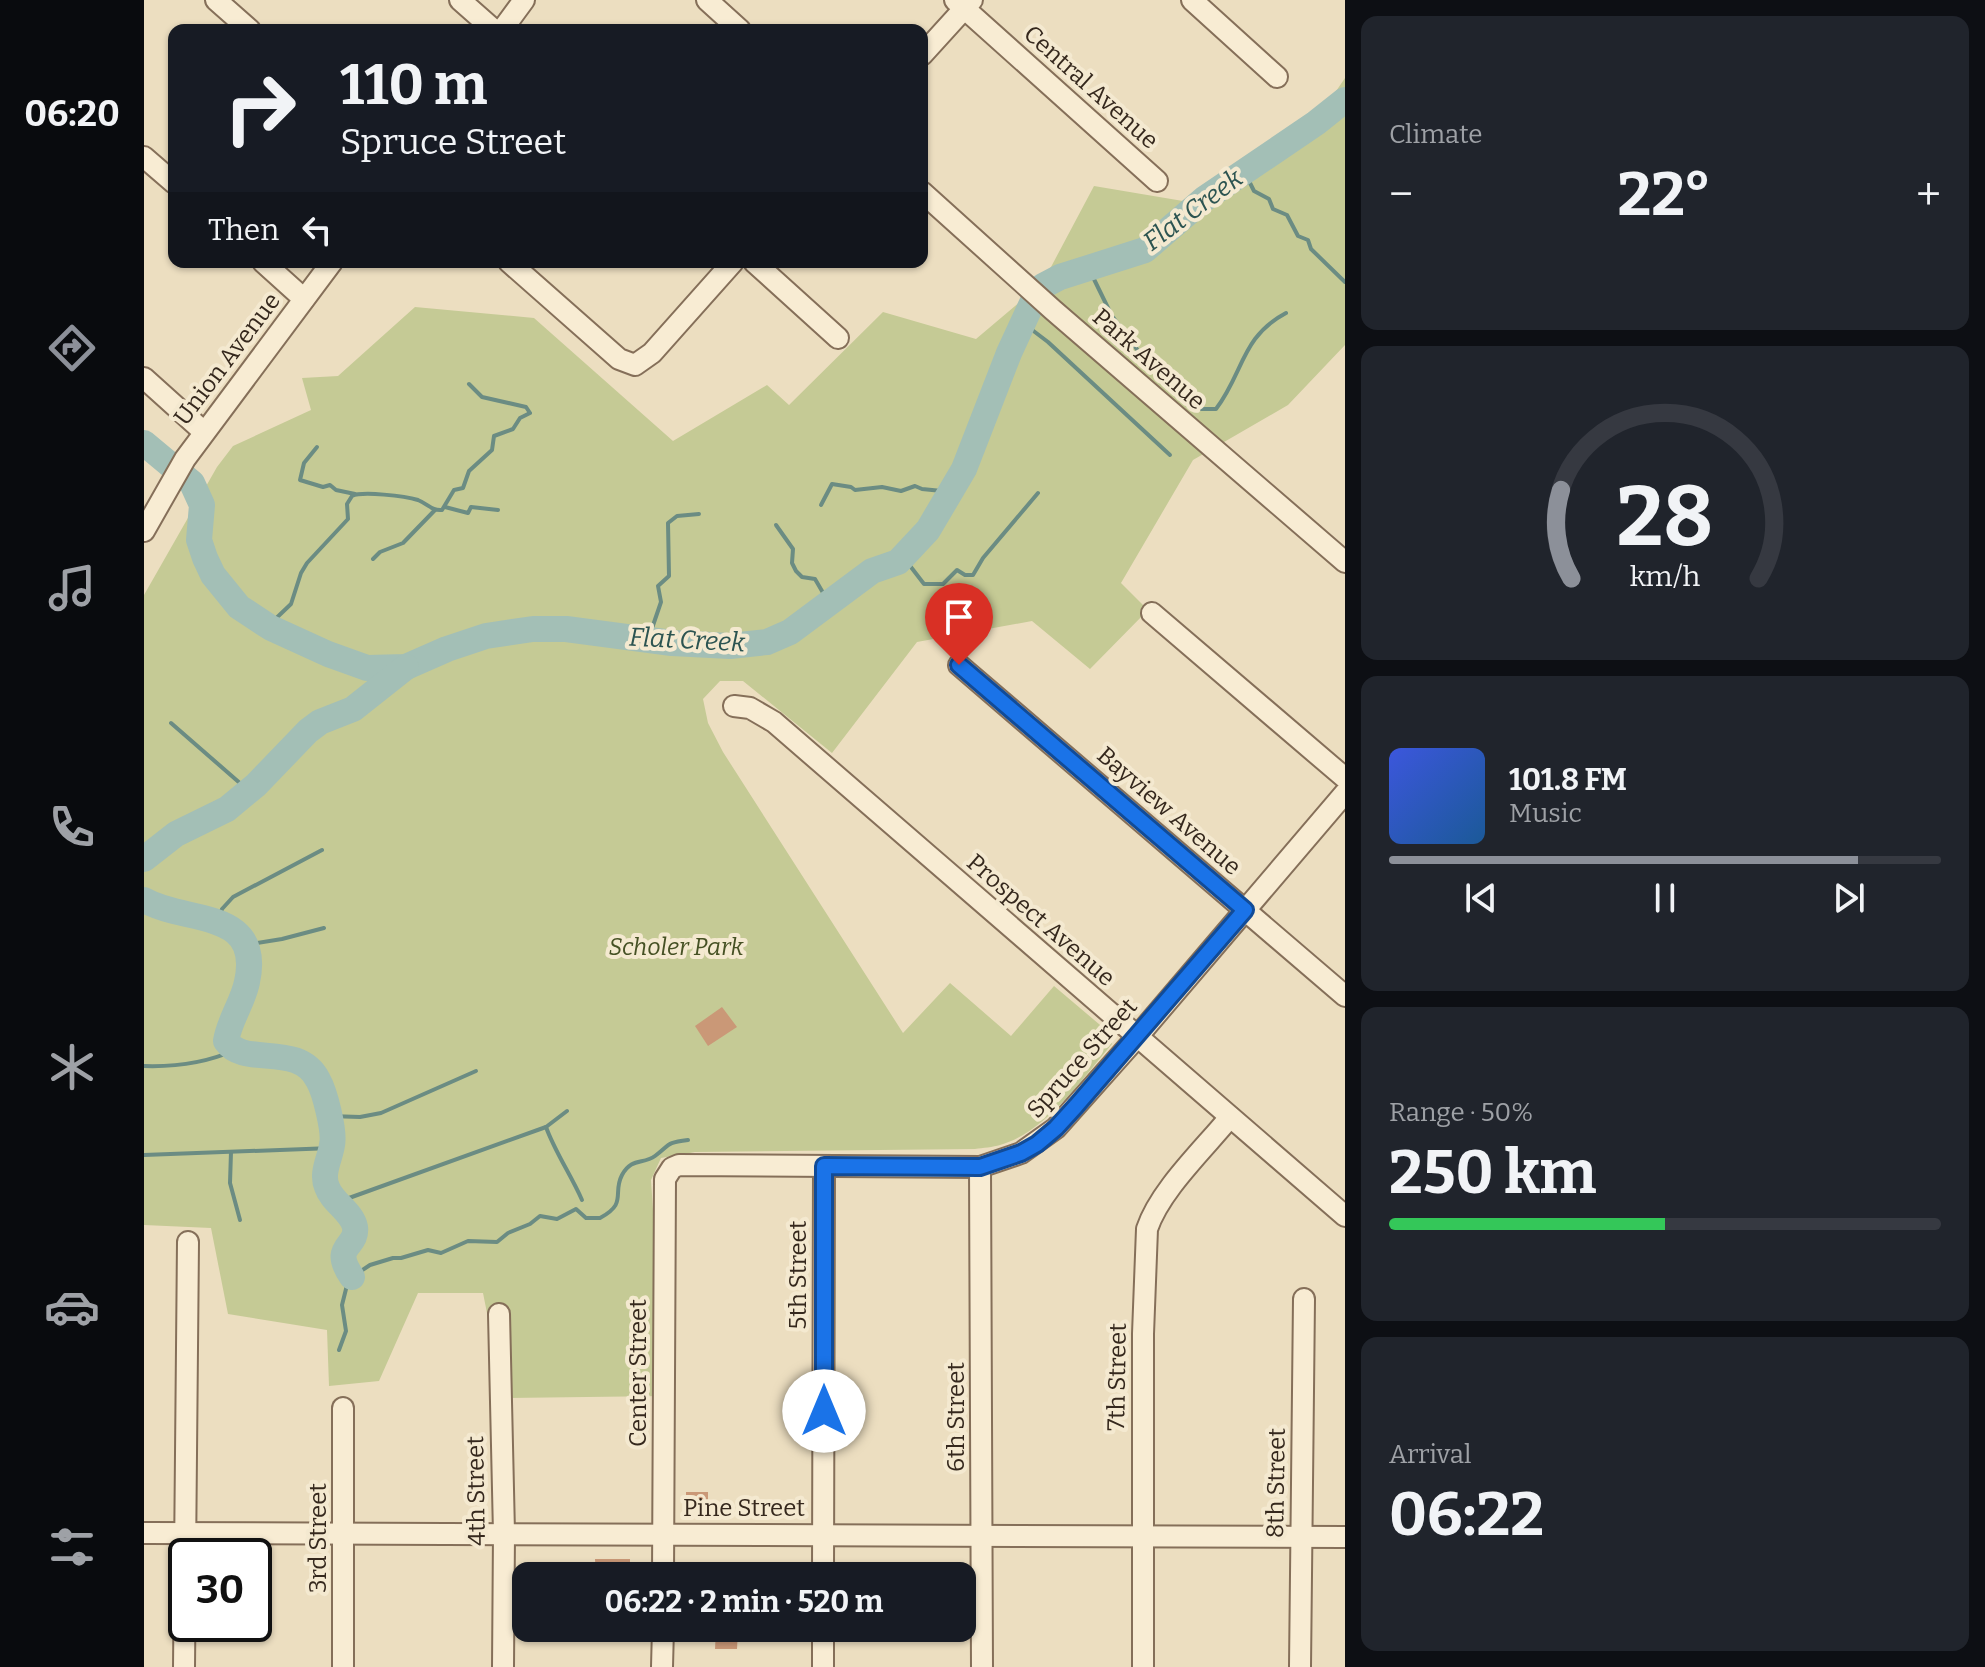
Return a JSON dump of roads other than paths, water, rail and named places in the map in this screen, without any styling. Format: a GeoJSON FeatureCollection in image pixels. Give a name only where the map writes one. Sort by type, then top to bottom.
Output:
{"type":"FeatureCollection","features":[{"type":"Feature","properties":{"kind":"street"},"geometry":{"type":"LineString","coordinates":[[216,0],[243,24]]}},
{"type":"Feature","properties":{"kind":"street"},"geometry":{"type":"LineString","coordinates":[[460,0],[487,24]]}},
{"type":"Feature","properties":{"kind":"street"},"geometry":{"type":"LineString","coordinates":[[506,24],[524,0]]}},
{"type":"Feature","properties":{"kind":"street"},"geometry":{"type":"LineString","coordinates":[[707,0],[733,24]]}},
{"type":"Feature","properties":{"kind":"street"},"geometry":{"type":"LineString","coordinates":[[1192,0],[1277,77]]}},
{"type":"Feature","properties":{"kind":"street"},"geometry":{"type":"LineString","coordinates":[[928,48],[964,3]]}},
{"type":"Feature","properties":{"kind":"street","name":"Central Avenue"},"geometry":{"type":"LineString","coordinates":[[964,3],[1157,181]]}},
{"type":"Feature","properties":{"kind":"street"},"geometry":{"type":"LineString","coordinates":[[144,157],[168,178]]}},
{"type":"Feature","properties":{"kind":"street","name":"Park Avenue"},"geometry":{"type":"LineString","coordinates":[[928,197],[1053,310],[1345,562]]}},
{"type":"Feature","properties":{"kind":"street"},"geometry":{"type":"LineString","coordinates":[[270,268],[304,299]]}},
{"type":"Feature","properties":{"kind":"street","name":"Union Avenue"},"geometry":{"type":"LineString","coordinates":[[144,531],[200,438],[327,268]]}},
{"type":"Feature","properties":{"kind":"street"},"geometry":{"type":"LineString","coordinates":[[516,268],[592,337],[626,363],[635,365],[642,362],[728,268]]}},
{"type":"Feature","properties":{"kind":"street"},"geometry":{"type":"LineString","coordinates":[[761,268],[838,338]]}},
{"type":"Feature","properties":{"kind":"street"},"geometry":{"type":"LineString","coordinates":[[144,378],[200,438]]}},
{"type":"Feature","properties":{"kind":"street"},"geometry":{"type":"LineString","coordinates":[[1152,613],[1345,778]]}},
{"type":"Feature","properties":{"kind":"street","name":"Bayview Avenue"},"geometry":{"type":"LineString","coordinates":[[959,665],[1345,996]]}},
{"type":"Feature","properties":{"kind":"street","name":"Prospect Avenue"},"geometry":{"type":"LineString","coordinates":[[734,706],[750,708],[774,722],[1345,1216]]}},
{"type":"Feature","properties":{"kind":"street","name":"Spruce Street"},"geometry":{"type":"LineString","coordinates":[[668,1171],[679,1165],[980,1167],[1021,1153],[1056,1128],[1345,793]]}},
{"type":"Feature","properties":{"kind":"street","name":"7th Street"},"geometry":{"type":"LineString","coordinates":[[1143,1667],[1143,1334],[1147,1229],[1165,1196],[1230,1117]]}},
{"type":"Feature","properties":{"kind":"street","name":"5th Street"},"geometry":{"type":"LineString","coordinates":[[823,1562],[824,1166]]}},
{"type":"Feature","properties":{"kind":"street","name":"6th Street"},"geometry":{"type":"LineString","coordinates":[[980,1167],[982,1667]]}},
{"type":"Feature","properties":{"kind":"street","name":"Center Street"},"geometry":{"type":"LineString","coordinates":[[663,1562],[665,1179],[668,1171]]}},
{"type":"Feature","properties":{"kind":"street"},"geometry":{"type":"LineString","coordinates":[[184,1667],[188,1242]]}},
{"type":"Feature","properties":{"kind":"street","name":"8th Street"},"geometry":{"type":"LineString","coordinates":[[1300,1667],[1304,1299]]}},
{"type":"Feature","properties":{"kind":"street","name":"4th Street"},"geometry":{"type":"LineString","coordinates":[[499,1314],[504,1533],[503,1667]]}},
{"type":"Feature","properties":{"kind":"street","name":"3rd Street"},"geometry":{"type":"LineString","coordinates":[[343,1408],[343,1667]]}},
{"type":"Feature","properties":{"kind":"street","name":"Pine Street"},"geometry":{"type":"LineString","coordinates":[[144,1533],[1345,1537]]}},
{"type":"Feature","properties":{"kind":"street"},"geometry":{"type":"LineString","coordinates":[[662,1667],[663,1642]]}},
{"type":"Feature","properties":{"kind":"street"},"geometry":{"type":"LineString","coordinates":[[823,1642],[823,1667]]}},
{"type":"Feature","properties":{"kind":"waterway","name":"Flat Creek"},"geometry":{"type":"LineString","coordinates":[[144,443],[192,483],[202,505],[199,540],[205,558],[213,575],[239,607],[271,628],[367,668],[406,667],[486,636],[533,629],[566,629],[672,643],[730,646],[767,642],[790,632],[872,571],[898,562],[928,530],[964,469],[1009,353],[1043,286],[1060,277],[1145,250],[1204,199],[1345,100]]}},
{"type":"Feature","properties":{"kind":"waterway"},"geometry":{"type":"LineString","coordinates":[[1244,171],[1254,191],[1269,199],[1273,209],[1287,215],[1298,236],[1308,240],[1311,249],[1345,282]]}},
{"type":"Feature","properties":{"kind":"waterway"},"geometry":{"type":"LineString","coordinates":[[1088,267],[1112,316],[1139,352],[1197,409],[1216,409],[1251,344],[1271,322],[1286,313]]}},
{"type":"Feature","properties":{"kind":"waterway"},"geometry":{"type":"LineString","coordinates":[[1023,323],[1048,342],[1170,455]]}},
{"type":"Feature","properties":{"kind":"waterway"},"geometry":{"type":"LineString","coordinates":[[268,626],[291,604],[307,563],[348,519],[347,504],[352,496],[374,494],[404,497],[442,510],[454,490],[463,488],[469,471],[492,450],[494,436],[513,429],[520,418],[530,413],[526,407],[482,397],[469,384]]}},
{"type":"Feature","properties":{"kind":"waterway"},"geometry":{"type":"LineString","coordinates":[[317,447],[304,463],[300,480],[323,487],[330,485],[336,490],[355,494]]}},
{"type":"Feature","properties":{"kind":"waterway"},"geometry":{"type":"LineString","coordinates":[[821,505],[832,484],[855,490],[882,487],[901,491],[915,486],[952,492]]}},
{"type":"Feature","properties":{"kind":"waterway"},"geometry":{"type":"LineString","coordinates":[[904,558],[924,584],[943,584],[957,570],[973,575],[983,558],[1038,493]]}},
{"type":"Feature","properties":{"kind":"waterway"},"geometry":{"type":"LineString","coordinates":[[445,507],[468,513],[471,507],[498,510]]}},
{"type":"Feature","properties":{"kind":"waterway"},"geometry":{"type":"LineString","coordinates":[[373,559],[380,552],[403,543],[435,510]]}},
{"type":"Feature","properties":{"kind":"waterway"},"geometry":{"type":"LineString","coordinates":[[648,640],[661,602],[658,586],[669,576],[668,523],[677,516],[699,514]]}},
{"type":"Feature","properties":{"kind":"waterway"},"geometry":{"type":"LineString","coordinates":[[776,525],[793,549],[792,563],[796,571],[802,577],[815,579],[829,603]]}},
{"type":"Feature","properties":{"kind":"waterway"},"geometry":{"type":"LineString","coordinates":[[144,859],[176,834],[227,809],[256,785],[308,731],[320,722],[353,709],[406,667]]}},
{"type":"Feature","properties":{"kind":"waterway"},"geometry":{"type":"LineString","coordinates":[[171,723],[249,791]]}},
{"type":"Feature","properties":{"kind":"waterway"},"geometry":{"type":"LineString","coordinates":[[218,921],[222,909],[233,897],[322,850]]}},
{"type":"Feature","properties":{"kind":"waterway"},"geometry":{"type":"LineString","coordinates":[[144,900],[217,922],[233,930],[244,941],[249,958],[247,982],[226,1041],[234,1049],[245,1053],[298,1061],[309,1068],[318,1080],[332,1131],[325,1182],[355,1227],[353,1239],[344,1253],[346,1267],[352,1277]]}},
{"type":"Feature","properties":{"kind":"waterway"},"geometry":{"type":"LineString","coordinates":[[245,945],[324,928]]}},
{"type":"Feature","properties":{"kind":"waterway"},"geometry":{"type":"LineString","coordinates":[[144,1066],[191,1063],[235,1050]]}},
{"type":"Feature","properties":{"kind":"waterway"},"geometry":{"type":"LineString","coordinates":[[329,1116],[360,1117],[381,1113],[476,1071]]}},
{"type":"Feature","properties":{"kind":"waterway"},"geometry":{"type":"LineString","coordinates":[[338,1202],[546,1127],[567,1111]]}},
{"type":"Feature","properties":{"kind":"waterway"},"geometry":{"type":"LineString","coordinates":[[546,1127],[582,1200]]}},
{"type":"Feature","properties":{"kind":"waterway"},"geometry":{"type":"LineString","coordinates":[[339,1350],[346,1331],[342,1305],[347,1285],[352,1277],[370,1265],[428,1250],[441,1253],[468,1241],[497,1242],[540,1216],[557,1219],[576,1209],[586,1218],[600,1218],[617,1203],[619,1182],[626,1169],[634,1163],[651,1159],[672,1143],[688,1140]]}},
{"type":"Feature","properties":{"kind":"waterway"},"geometry":{"type":"LineString","coordinates":[[144,1155],[332,1148]]}},
{"type":"Feature","properties":{"kind":"waterway"},"geometry":{"type":"LineString","coordinates":[[231,1152],[230,1183],[240,1220]]}},
{"type":"Feature","properties":{"kind":"park label","name":"Scholer Park"},"geometry":{"type":"Point","coordinates":[676,947]}}]}
